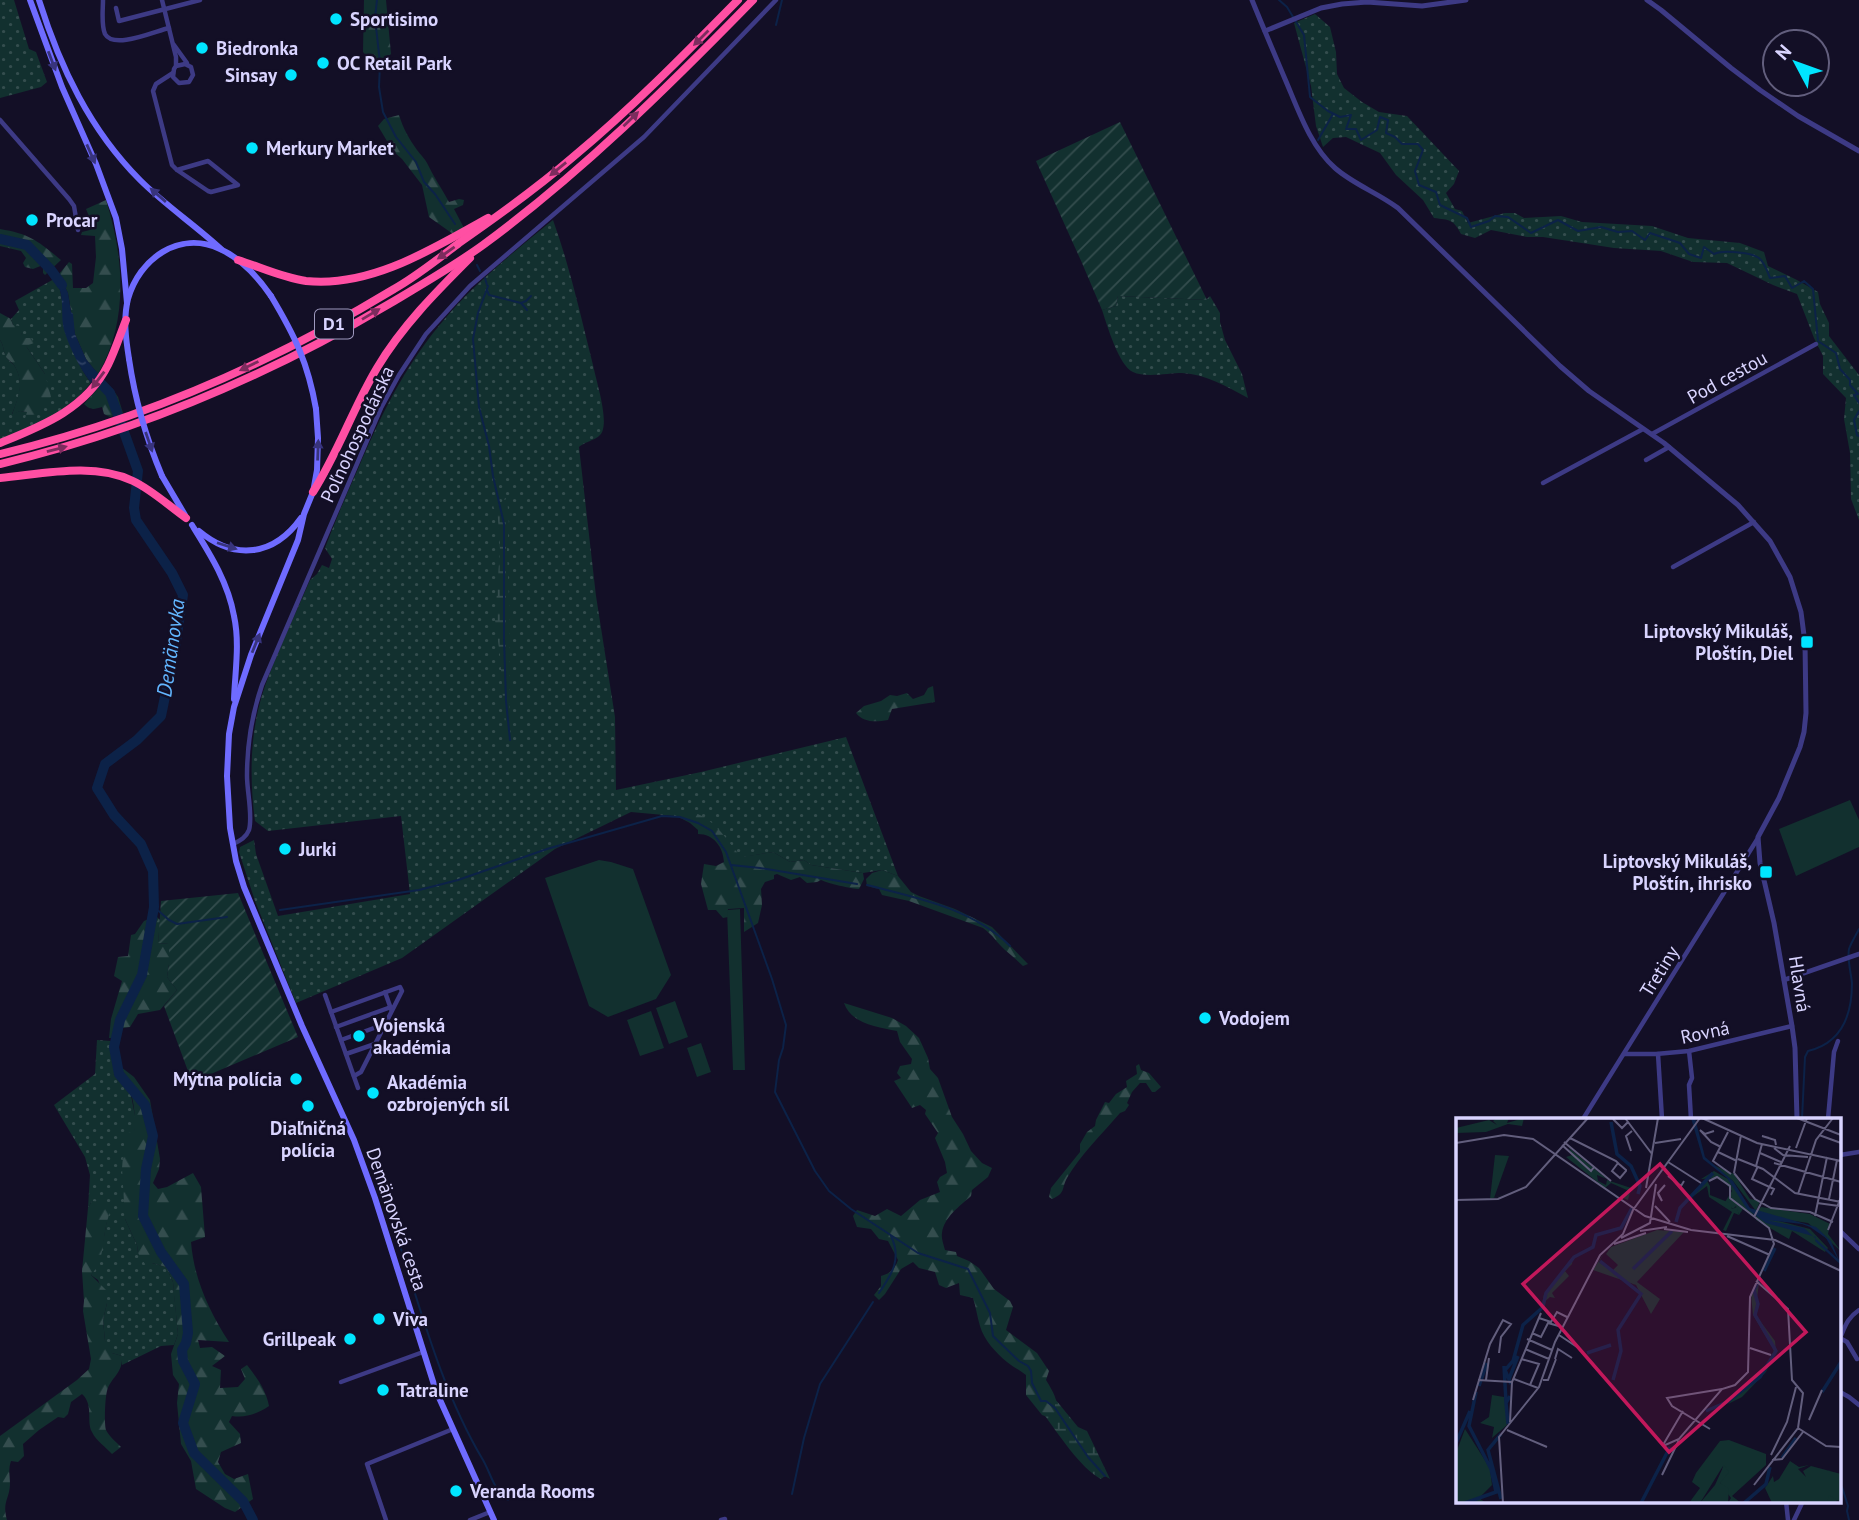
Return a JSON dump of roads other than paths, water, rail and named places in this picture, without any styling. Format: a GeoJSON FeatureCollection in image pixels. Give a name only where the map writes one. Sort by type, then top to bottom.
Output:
{"type":"FeatureCollection","features":[{"type":"Feature","properties":{"kind":"highway","name":"D1"},"geometry":{"type":"LineString","coordinates":[[131,421],[328,327],[397,288],[521,200],[575,156],[664,75],[738,0]]}},
{"type":"Feature","properties":{"kind":"highway","name":"D1"},"geometry":{"type":"LineString","coordinates":[[0,464],[68,446],[246,380],[331,337],[482,246],[582,166],[753,0]]}},
{"type":"Feature","properties":{"kind":"highway"},"geometry":{"type":"LineString","coordinates":[[238,260],[306,281],[354,278],[383,270],[430,249],[521,200]]}},
{"type":"Feature","properties":{"kind":"highway"},"geometry":{"type":"LineString","coordinates":[[313,492],[387,352],[421,308],[482,246]]}},
{"type":"Feature","properties":{"kind":"highway"},"geometry":{"type":"LineString","coordinates":[[0,443],[56,418],[82,400],[102,375],[126,320]]}},
{"type":"Feature","properties":{"kind":"highway","name":"D1"},"geometry":{"type":"LineString","coordinates":[[0,454],[112,428]]}},
{"type":"Feature","properties":{"kind":"highway"},"geometry":{"type":"LineString","coordinates":[[0,478],[84,471],[107,473],[136,482],[189,522]]}},
{"type":"Feature","properties":{"kind":"main road"},"geometry":{"type":"LineString","coordinates":[[30,0],[62,87],[116,218],[127,303],[129,359],[141,417],[162,476],[220,573],[228,594],[237,637],[234,708]]}},
{"type":"Feature","properties":{"kind":"main road"},"geometry":{"type":"LineString","coordinates":[[39,0],[71,82],[95,124],[128,167],[152,191],[256,276],[271,296],[301,349],[312,383],[318,438],[313,492],[298,540],[251,655],[234,708]]}},
{"type":"Feature","properties":{"kind":"main road"},"geometry":{"type":"LineString","coordinates":[[127,303],[139,274],[163,250],[197,243],[221,249]]}},
{"type":"Feature","properties":{"kind":"main road"},"geometry":{"type":"LineString","coordinates":[[189,522],[210,540],[237,550],[252,551],[280,540],[304,514]]}},
{"type":"Feature","properties":{"kind":"main road","name":"Demänovská cesta"},"geometry":{"type":"LineString","coordinates":[[234,708],[229,734],[227,776],[229,820],[241,876],[255,915],[346,1124],[375,1198],[436,1391],[494,1520]]}},
{"type":"Feature","properties":{"kind":"street"},"geometry":{"type":"LineString","coordinates":[[103,0],[104,31],[113,40],[123,40],[169,27]]}},
{"type":"Feature","properties":{"kind":"street"},"geometry":{"type":"LineString","coordinates":[[162,0],[176,66],[173,73],[159,82],[153,91],[172,164],[177,170],[211,192],[239,185],[208,162],[177,170]]}},
{"type":"Feature","properties":{"kind":"street"},"geometry":{"type":"LineString","coordinates":[[116,8],[119,21],[200,0]]}},
{"type":"Feature","properties":{"kind":"street","name":"Poľnohospodárska"},"geometry":{"type":"LineString","coordinates":[[233,845],[247,835],[249,828],[248,752],[261,685],[381,408],[411,354],[464,291],[645,137],[776,0]]}},
{"type":"Feature","properties":{"kind":"street"},"geometry":{"type":"LineString","coordinates":[[1252,0],[1303,119],[1330,163],[1341,173],[1398,208],[1557,364],[1589,391],[1669,447],[1728,497],[1770,541],[1793,585],[1801,612],[1806,661],[1806,713],[1803,738],[1779,798],[1758,837]]}},
{"type":"Feature","properties":{"kind":"street"},"geometry":{"type":"LineString","coordinates":[[1265,31],[1327,6],[1352,3],[1422,6],[1466,0]]}},
{"type":"Feature","properties":{"kind":"street"},"geometry":{"type":"LineString","coordinates":[[1647,0],[1760,90],[1798,116],[1859,151]]}},
{"type":"Feature","properties":{"kind":"street"},"geometry":{"type":"LineString","coordinates":[[159,82],[188,82],[193,75],[172,41]]}},
{"type":"Feature","properties":{"kind":"street"},"geometry":{"type":"LineString","coordinates":[[176,66],[189,65]]}},
{"type":"Feature","properties":{"kind":"street"},"geometry":{"type":"LineString","coordinates":[[173,73],[175,80]]}},
{"type":"Feature","properties":{"kind":"street"},"geometry":{"type":"LineString","coordinates":[[0,120],[74,206],[78,230]]}},
{"type":"Feature","properties":{"kind":"street","name":"Pod cestou"},"geometry":{"type":"LineString","coordinates":[[1651,435],[1816,344]]}},
{"type":"Feature","properties":{"kind":"street"},"geometry":{"type":"LineString","coordinates":[[1543,483],[1643,429]]}},
{"type":"Feature","properties":{"kind":"street"},"geometry":{"type":"LineString","coordinates":[[1646,460],[1669,447]]}},
{"type":"Feature","properties":{"kind":"street"},"geometry":{"type":"LineString","coordinates":[[1672,567],[1754,522]]}},
{"type":"Feature","properties":{"kind":"street","name":"Hlavná"},"geometry":{"type":"LineString","coordinates":[[1758,837],[1760,863],[1774,923],[1795,1048],[1797,1118]]}},
{"type":"Feature","properties":{"kind":"street","name":"Tretiny"},"geometry":{"type":"LineString","coordinates":[[1584,1118],[1758,837]]}},
{"type":"Feature","properties":{"kind":"street"},"geometry":{"type":"LineString","coordinates":[[1784,980],[1859,954]]}},
{"type":"Feature","properties":{"kind":"street"},"geometry":{"type":"LineString","coordinates":[[331,1012],[400,986],[402,991],[361,1072],[354,1076]]}},
{"type":"Feature","properties":{"kind":"street"},"geometry":{"type":"LineString","coordinates":[[385,992],[391,1009]]}},
{"type":"Feature","properties":{"kind":"street"},"geometry":{"type":"LineString","coordinates":[[325,995],[358,1088]]}},
{"type":"Feature","properties":{"kind":"street"},"geometry":{"type":"LineString","coordinates":[[336,1027],[391,1009]]}},
{"type":"Feature","properties":{"kind":"street"},"geometry":{"type":"LineString","coordinates":[[341,1040],[385,1024]]}},
{"type":"Feature","properties":{"kind":"street","name":"Rovná"},"geometry":{"type":"LineString","coordinates":[[1623,1054],[1689,1051],[1791,1026]]}},
{"type":"Feature","properties":{"kind":"street"},"geometry":{"type":"LineString","coordinates":[[1828,1118],[1834,1052],[1838,1041]]}},
{"type":"Feature","properties":{"kind":"street"},"geometry":{"type":"LineString","coordinates":[[346,1054],[375,1044]]}},
{"type":"Feature","properties":{"kind":"street"},"geometry":{"type":"LineString","coordinates":[[1689,1051],[1692,1078],[1689,1085],[1691,1118]]}},
{"type":"Feature","properties":{"kind":"street"},"geometry":{"type":"LineString","coordinates":[[1658,1054],[1662,1118]]}},
{"type":"Feature","properties":{"kind":"street"},"geometry":{"type":"LineString","coordinates":[[1842,1233],[1859,1249]]}},
{"type":"Feature","properties":{"kind":"street"},"geometry":{"type":"LineString","coordinates":[[1842,1332],[1845,1324],[1859,1310]]}},
{"type":"Feature","properties":{"kind":"street"},"geometry":{"type":"LineString","coordinates":[[1842,1339],[1847,1342],[1857,1359]]}},
{"type":"Feature","properties":{"kind":"street"},"geometry":{"type":"LineString","coordinates":[[341,1382],[424,1352]]}},
{"type":"Feature","properties":{"kind":"street"},"geometry":{"type":"LineString","coordinates":[[1842,1393],[1859,1405]]}},
{"type":"Feature","properties":{"kind":"street"},"geometry":{"type":"LineString","coordinates":[[386,1520],[367,1464],[453,1429]]}},
{"type":"Feature","properties":{"kind":"street"},"geometry":{"type":"LineString","coordinates":[[1786,1502],[1788,1520]]}},
{"type":"Feature","properties":{"kind":"street"},"geometry":{"type":"LineString","coordinates":[[1794,1520],[1803,1502]]}},
{"type":"Feature","properties":{"kind":"street"},"geometry":{"type":"LineString","coordinates":[[470,1520],[490,1512]]}},
{"type":"Feature","properties":{"kind":"water"},"geometry":{"type":"Polygon","coordinates":[[[59,274],[68,293],[75,334],[86,359],[98,374],[91,383],[76,359],[65,333],[62,298],[54,279],[59,274]]]}},
{"type":"Feature","properties":{"kind":"waterway"},"geometry":{"type":"LineString","coordinates":[[377,0],[375,18],[383,112],[396,137],[416,162],[424,182],[455,224]]}},
{"type":"Feature","properties":{"kind":"waterway"},"geometry":{"type":"LineString","coordinates":[[776,25],[782,0]]}},
{"type":"Feature","properties":{"kind":"waterway"},"geometry":{"type":"LineString","coordinates":[[1279,0],[1287,7],[1304,35],[1310,97],[1340,117],[1351,115],[1346,129],[1356,129],[1361,140],[1377,130],[1380,117],[1388,120],[1386,133],[1402,144],[1418,144],[1423,150],[1415,171],[1419,185],[1436,192],[1440,205],[1467,218],[1471,227],[1495,216],[1508,217],[1531,233],[1558,220],[1578,231],[1601,227],[1618,232],[1632,231],[1645,240],[1650,233],[1680,243],[1689,254],[1701,258],[1704,247],[1714,254],[1730,252],[1755,256],[1763,262],[1770,278],[1785,276],[1792,288],[1804,281],[1813,289],[1818,341],[1836,353],[1840,369],[1858,394],[1854,395],[1859,403]]}},
{"type":"Feature","properties":{"kind":"waterway"},"geometry":{"type":"LineString","coordinates":[[1318,140],[1333,114]]}},
{"type":"Feature","properties":{"kind":"waterway","name":"Demänovka"},"geometry":{"type":"LineString","coordinates":[[0,239],[27,245],[62,285]]}},
{"type":"Feature","properties":{"kind":"waterway"},"geometry":{"type":"LineString","coordinates":[[477,265],[480,271]]}},
{"type":"Feature","properties":{"kind":"waterway"},"geometry":{"type":"LineString","coordinates":[[485,278],[487,285]]}},
{"type":"Feature","properties":{"kind":"waterway"},"geometry":{"type":"LineString","coordinates":[[488,286],[478,313],[473,339],[479,407],[504,524],[504,639],[510,740]]}},
{"type":"Feature","properties":{"kind":"waterway"},"geometry":{"type":"LineString","coordinates":[[487,290],[489,295],[521,303],[527,310]]}},
{"type":"Feature","properties":{"kind":"waterway"},"geometry":{"type":"LineString","coordinates":[[521,303],[531,296]]}},
{"type":"Feature","properties":{"kind":"waterway","name":"Demänovka"},"geometry":{"type":"LineString","coordinates":[[92,374],[110,393],[138,471],[134,508],[136,520],[172,573],[183,595],[161,716],[137,740],[105,764],[97,788],[114,815],[141,844],[153,871],[154,907],[142,975],[120,1020],[114,1047],[119,1074],[145,1105],[153,1136],[146,1169],[143,1216],[161,1252],[184,1284],[188,1333],[182,1350],[183,1361],[195,1384],[183,1423],[194,1453],[243,1501],[253,1520]]}},
{"type":"Feature","properties":{"kind":"waterway"},"geometry":{"type":"LineString","coordinates":[[1859,411],[1854,420],[1859,436]]}},
{"type":"Feature","properties":{"kind":"waterway"},"geometry":{"type":"LineString","coordinates":[[280,910],[419,890],[662,816],[680,817],[712,831],[726,852],[786,1025],[775,1092],[815,1171],[829,1191],[851,1209],[918,1253],[968,1269],[990,1313],[993,1336],[1028,1366],[1032,1383],[1041,1401],[1046,1401],[1055,1408],[1088,1457],[1105,1476]]}},
{"type":"Feature","properties":{"kind":"waterway"},"geometry":{"type":"LineString","coordinates":[[731,865],[857,884]]}},
{"type":"Feature","properties":{"kind":"waterway"},"geometry":{"type":"LineString","coordinates":[[867,885],[961,913],[979,922],[1010,946]]}},
{"type":"Feature","properties":{"kind":"waterway"},"geometry":{"type":"LineString","coordinates":[[154,907],[177,924],[227,917]]}},
{"type":"Feature","properties":{"kind":"waterway"},"geometry":{"type":"LineString","coordinates":[[1802,1118],[1805,1057],[1808,1051],[1829,1042],[1843,1026],[1852,995],[1849,949],[1859,929]]}},
{"type":"Feature","properties":{"kind":"waterway"},"geometry":{"type":"LineString","coordinates":[[376,1184],[393,1224],[454,1404],[496,1487],[508,1500]]}},
{"type":"Feature","properties":{"kind":"waterway"},"geometry":{"type":"LineString","coordinates":[[879,1293],[894,1266],[896,1252],[891,1236]]}},
{"type":"Feature","properties":{"kind":"waterway"},"geometry":{"type":"LineString","coordinates":[[792,1494],[804,1438],[820,1384],[873,1302]]}},
{"type":"Feature","properties":{"kind":"waterway"},"geometry":{"type":"LineString","coordinates":[[1842,1487],[1849,1520]]}},
{"type":"Feature","properties":{"kind":"place","name":"Sportisimo"},"geometry":{"type":"Point","coordinates":[336,19]}},
{"type":"Feature","properties":{"kind":"place","name":"Biedronka"},"geometry":{"type":"Point","coordinates":[202,48]}},
{"type":"Feature","properties":{"kind":"place","name":"OC Retail Park"},"geometry":{"type":"Point","coordinates":[323,63]}},
{"type":"Feature","properties":{"kind":"place","name":"Sinsay"},"geometry":{"type":"Point","coordinates":[291,75]}},
{"type":"Feature","properties":{"kind":"place","name":"Merkury Market"},"geometry":{"type":"Point","coordinates":[252,148]}},
{"type":"Feature","properties":{"kind":"place","name":"Procar"},"geometry":{"type":"Point","coordinates":[32,220]}},
{"type":"Feature","properties":{"kind":"place","name":"Liptovský Mikuláš, Ploštín, Diel"},"geometry":{"type":"Point","coordinates":[1807,642]}},
{"type":"Feature","properties":{"kind":"place","name":"Jurki"},"geometry":{"type":"Point","coordinates":[285,849]}},
{"type":"Feature","properties":{"kind":"place","name":"Liptovský Mikuláš, Ploštín, ihrisko"},"geometry":{"type":"Point","coordinates":[1766,872]}},
{"type":"Feature","properties":{"kind":"place","name":"Vodojem"},"geometry":{"type":"Point","coordinates":[1205,1018]}},
{"type":"Feature","properties":{"kind":"place","name":"Vojenská akadémia"},"geometry":{"type":"Point","coordinates":[359,1036]}},
{"type":"Feature","properties":{"kind":"place","name":"Mýtna polícia"},"geometry":{"type":"Point","coordinates":[296,1079]}},
{"type":"Feature","properties":{"kind":"place","name":"Akadémia ozbrojených síl"},"geometry":{"type":"Point","coordinates":[373,1093]}},
{"type":"Feature","properties":{"kind":"place","name":"Diaľničná polícia"},"geometry":{"type":"Point","coordinates":[308,1106]}},
{"type":"Feature","properties":{"kind":"place","name":"Viva"},"geometry":{"type":"Point","coordinates":[379,1319]}},
{"type":"Feature","properties":{"kind":"place","name":"Grillpeak"},"geometry":{"type":"Point","coordinates":[350,1339]}},
{"type":"Feature","properties":{"kind":"place","name":"Tatraline"},"geometry":{"type":"Point","coordinates":[383,1390]}},
{"type":"Feature","properties":{"kind":"place","name":"Veranda Rooms"},"geometry":{"type":"Point","coordinates":[456,1491]}}]}
